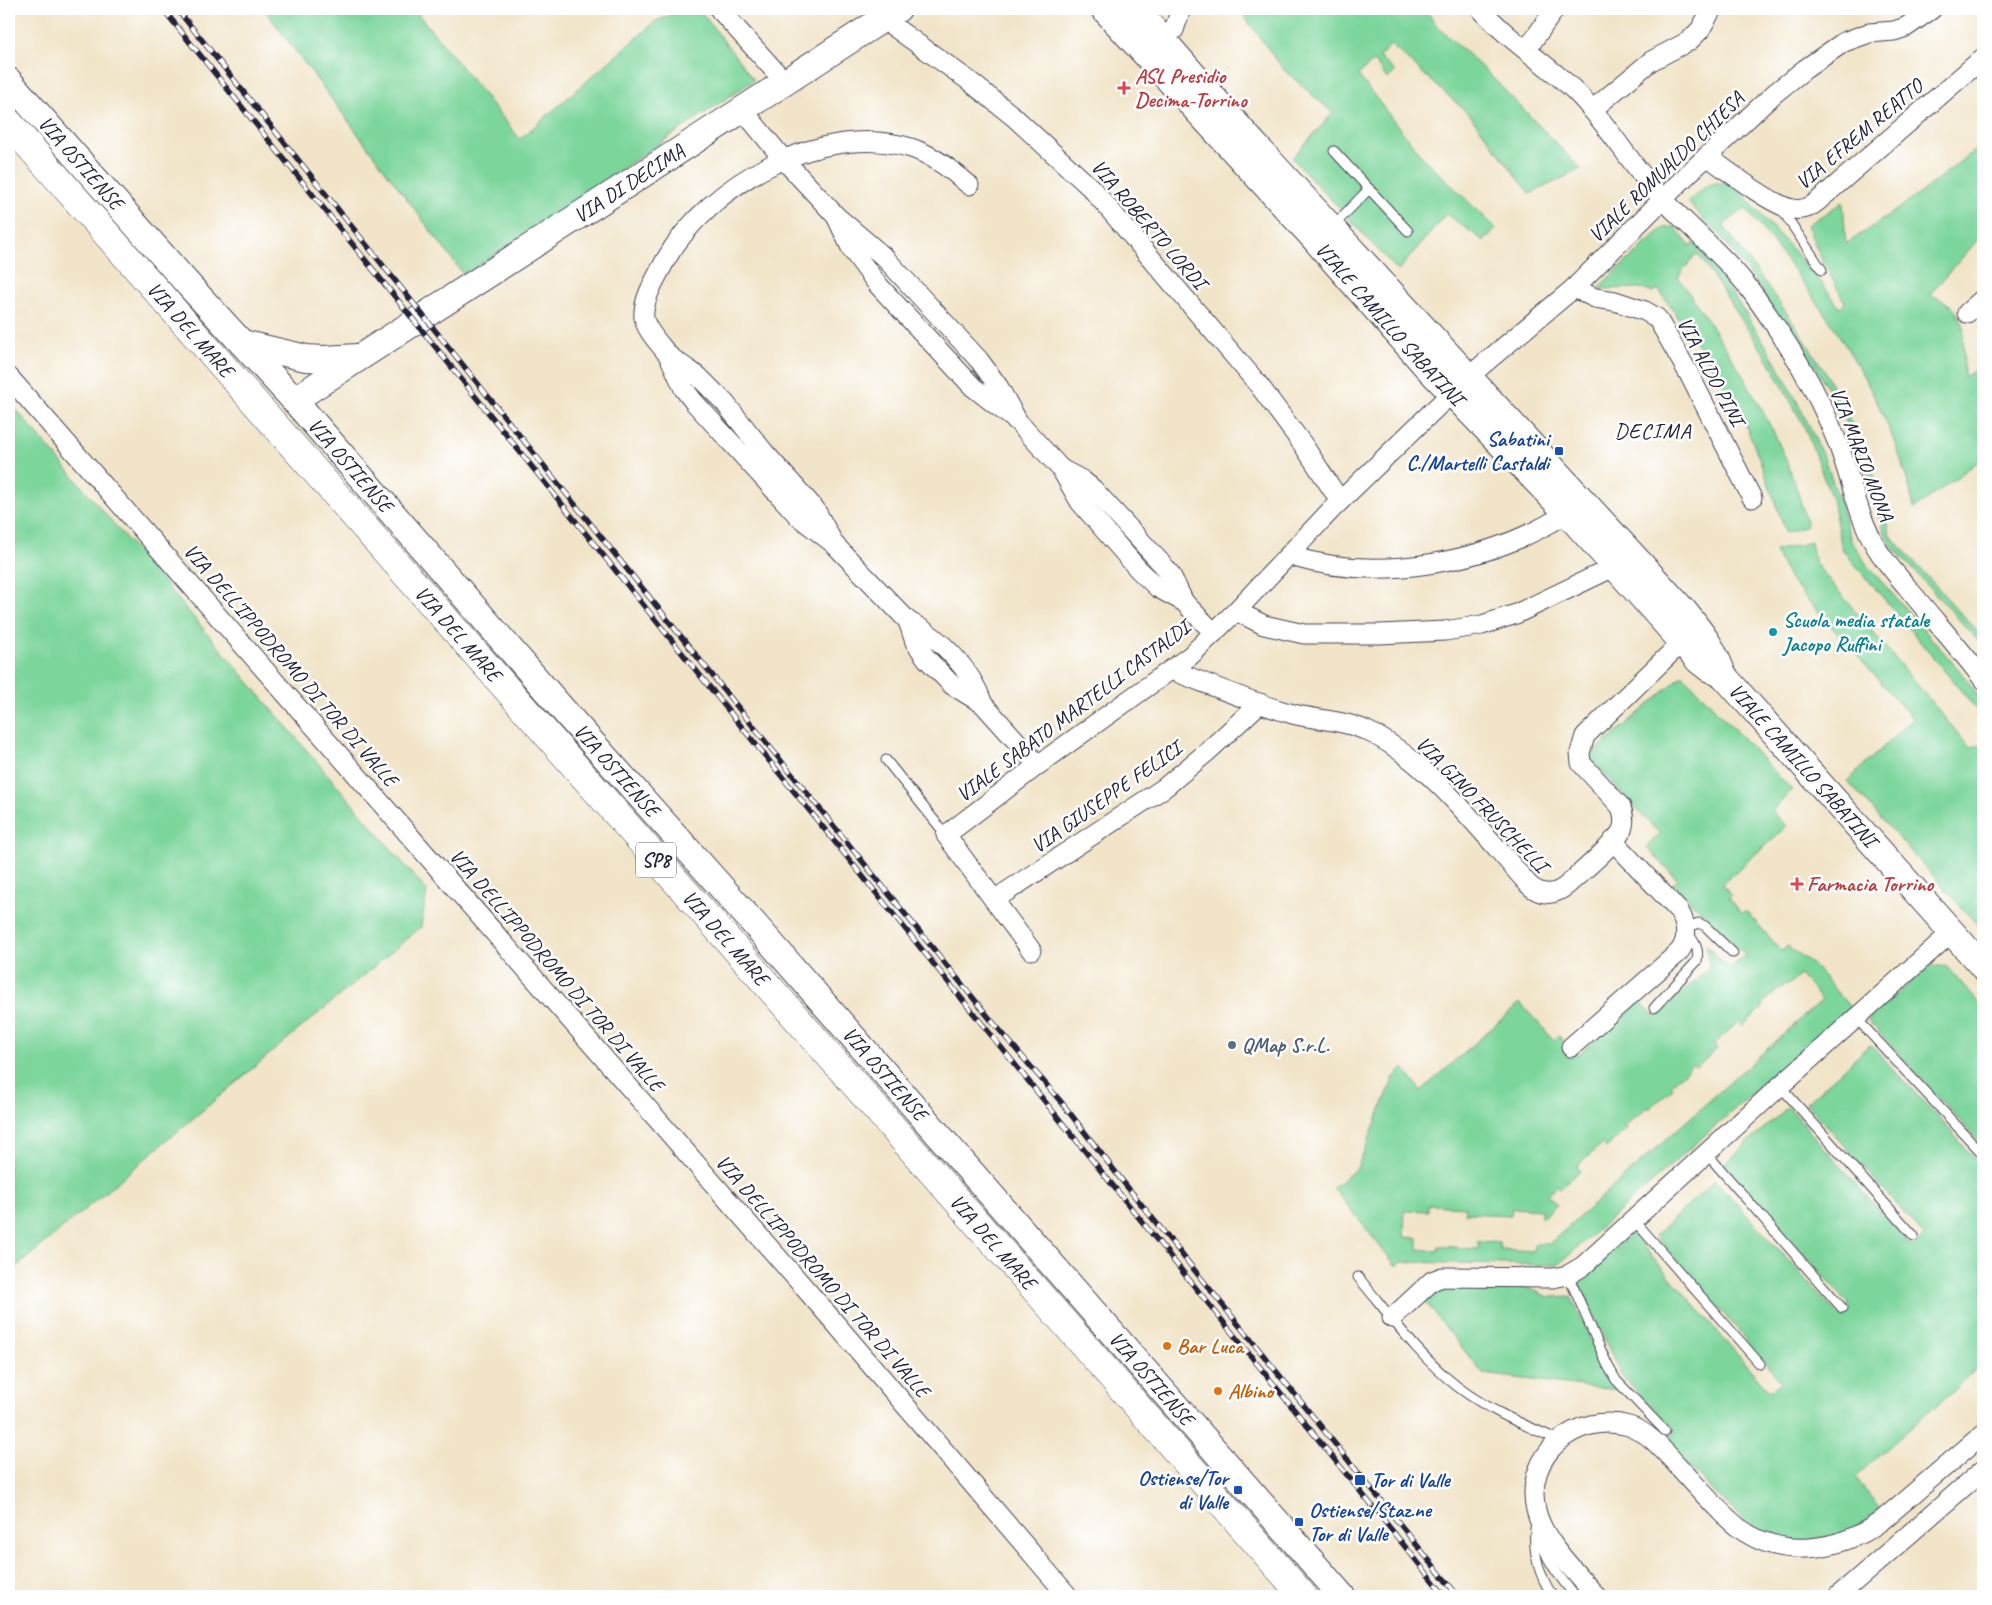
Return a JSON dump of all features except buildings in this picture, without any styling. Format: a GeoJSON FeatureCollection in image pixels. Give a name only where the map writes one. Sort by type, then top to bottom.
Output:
{"type":"FeatureCollection","features":[{"type":"Feature","properties":{"kind":"main road","name":"VIA DEL MARE"},"geometry":{"type":"LineString","coordinates":[[9,123],[1303,1596]]}},
{"type":"Feature","properties":{"kind":"street"},"geometry":{"type":"LineString","coordinates":[[719,9],[784,81]]}},
{"type":"Feature","properties":{"kind":"street","name":"VIALE CAMILLO SABATINI"},"geometry":{"type":"LineString","coordinates":[[1104,9],[1460,385],[1684,612],[1711,646],[1718,658],[1723,675]]}},
{"type":"Feature","properties":{"kind":"street","name":"VIALE CAMILLO SABATINI"},"geometry":{"type":"LineString","coordinates":[[1136,9],[1246,135],[1332,228],[1567,513],[1699,660],[1723,675],[1983,967]]}},
{"type":"Feature","properties":{"kind":"street"},"geometry":{"type":"LineString","coordinates":[[1174,30],[1181,9]]}},
{"type":"Feature","properties":{"kind":"street","name":"VIA MARIO MONA"},"geometry":{"type":"LineString","coordinates":[[1481,9],[1495,24],[1575,91],[1663,199],[1732,268],[1750,290],[1778,329],[1822,406],[1839,446],[1864,521],[1875,546],[1892,570],[1983,679]]}},
{"type":"Feature","properties":{"kind":"street"},"geometry":{"type":"LineString","coordinates":[[1527,49],[1555,9]]}},
{"type":"Feature","properties":{"kind":"street"},"geometry":{"type":"LineString","coordinates":[[1592,110],[1651,61],[1689,41],[1703,25],[1712,9]]}},
{"type":"Feature","properties":{"kind":"street","name":"VIALE ROMUALDO CHIESA"},"geometry":{"type":"LineString","coordinates":[[1460,385],[1574,288],[1707,156],[1775,93],[1840,45],[1862,35],[1906,27],[1932,9]]}},
{"type":"Feature","properties":{"kind":"street","name":"VIA DI DECIMA"},"geometry":{"type":"LineString","coordinates":[[294,400],[890,14]]}},
{"type":"Feature","properties":{"kind":"street","name":"VIA ROBERTO LORDI"},"geometry":{"type":"LineString","coordinates":[[890,14],[1014,118],[1092,189],[1258,384],[1308,452],[1340,501]]}},
{"type":"Feature","properties":{"kind":"street","name":"VIA EFREM REATTO"},"geometry":{"type":"LineString","coordinates":[[1707,156],[1778,204],[1799,210],[1814,204],[1983,58]]}},
{"type":"Feature","properties":{"kind":"street","name":"VIA OSTIENSE"},"geometry":{"type":"LineString","coordinates":[[9,81],[294,400],[1342,1596]]}},
{"type":"Feature","properties":{"kind":"street"},"geometry":{"type":"LineString","coordinates":[[742,110],[784,160],[836,216],[852,250],[878,285],[967,382],[1018,422],[1061,469],[1082,480],[1092,489],[1158,559],[1171,575],[1184,602],[1214,633]]}},
{"type":"Feature","properties":{"kind":"street"},"geometry":{"type":"LineString","coordinates":[[969,185],[945,166],[925,154],[913,149],[886,143],[866,142],[836,145],[810,150],[784,160],[748,178],[712,203],[692,223],[669,255],[648,296],[644,316],[647,326],[669,356],[699,377],[725,403],[764,452],[815,509],[834,544],[908,621],[938,642],[964,668],[975,684],[983,704],[1038,765]]}},
{"type":"Feature","properties":{"kind":"street","name":"VIA ALDO PINI"},"geometry":{"type":"LineString","coordinates":[[1574,288],[1595,298],[1615,301],[1644,311],[1657,318],[1689,374],[1752,498]]}},
{"type":"Feature","properties":{"kind":"street"},"geometry":{"type":"LineString","coordinates":[[1967,313],[1983,299]]}},
{"type":"Feature","properties":{"kind":"street","name":"VIA DI DECIMA"},"geometry":{"type":"LineString","coordinates":[[242,343],[306,358],[359,357]]}},
{"type":"Feature","properties":{"kind":"street","name":"VIA DELL'IPPODROMO DI TOR DI VALLE"},"geometry":{"type":"LineString","coordinates":[[9,377],[828,1316],[1068,1596]]}},
{"type":"Feature","properties":{"kind":"street","name":"VIALE SABATO MARTELLI CASTALDI"},"geometry":{"type":"LineString","coordinates":[[946,835],[1038,765],[1190,656],[1290,556],[1340,501],[1460,385]]}},
{"type":"Feature","properties":{"kind":"street"},"geometry":{"type":"LineString","coordinates":[[1290,556],[1326,564],[1361,567],[1392,567],[1434,562],[1503,544],[1544,527],[1567,513]]}},
{"type":"Feature","properties":{"kind":"street"},"geometry":{"type":"LineString","coordinates":[[1236,611],[1264,625],[1304,634],[1372,635],[1439,632],[1474,627],[1516,614],[1616,566]]}},
{"type":"Feature","properties":{"kind":"street","name":"VIA GINO FRUSCHELLI"},"geometry":{"type":"LineString","coordinates":[[1171,670],[1293,714],[1357,727],[1387,742],[1435,782],[1528,885],[1536,892],[1548,894],[1563,889],[1620,834],[1623,826],[1623,811],[1581,763],[1579,758],[1585,736],[1683,641]]}},
{"type":"Feature","properties":{"kind":"street","name":"VIA GIUSEPPE FELICI"},"geometry":{"type":"LineString","coordinates":[[994,900],[1164,788],[1260,703]]}},
{"type":"Feature","properties":{"kind":"street"},"geometry":{"type":"LineString","coordinates":[[946,835],[1031,950]]}},
{"type":"Feature","properties":{"kind":"street"},"geometry":{"type":"LineString","coordinates":[[1571,1047],[1678,953],[1684,943],[1686,929],[1679,911],[1613,841]]}},
{"type":"Feature","properties":{"kind":"street"},"geometry":{"type":"LineString","coordinates":[[1392,1318],[1432,1281],[1442,1277],[1538,1278],[1568,1275],[1592,1259],[1780,1086],[1952,932]]}},
{"type":"Feature","properties":{"kind":"street"},"geometry":{"type":"LineString","coordinates":[[1596,1596],[1549,1539],[1536,1511],[1535,1487],[1538,1472],[1545,1456],[1559,1440],[1581,1428],[1596,1424],[1616,1423],[1636,1428],[1655,1442],[1740,1528],[1762,1541],[1788,1548],[1829,1546],[1862,1534],[1880,1522],[1983,1434]]}},
{"type":"Feature","properties":{"kind":"street"},"geometry":{"type":"LineString","coordinates":[[1838,1596],[1983,1470]]}},
{"type":"Feature","properties":{"kind":"lane"},"geometry":{"type":"LineString","coordinates":[[1334,151],[1408,230]]}},
{"type":"Feature","properties":{"kind":"lane"},"geometry":{"type":"LineString","coordinates":[[1332,228],[1369,189]]}},
{"type":"Feature","properties":{"kind":"lane"},"geometry":{"type":"LineString","coordinates":[[1778,204],[1822,270]]}},
{"type":"Feature","properties":{"kind":"lane"},"geometry":{"type":"LineString","coordinates":[[886,760],[946,835]]}},
{"type":"Feature","properties":{"kind":"lane"},"geometry":{"type":"LineString","coordinates":[[1654,1008],[1698,961],[1699,952],[1686,929],[1698,923],[1705,926],[1733,953]]}},
{"type":"Feature","properties":{"kind":"lane"},"geometry":{"type":"LineString","coordinates":[[1856,1018],[1983,1154]]}},
{"type":"Feature","properties":{"kind":"lane"},"geometry":{"type":"LineString","coordinates":[[1780,1086],[1914,1236]]}},
{"type":"Feature","properties":{"kind":"lane"},"geometry":{"type":"LineString","coordinates":[[1706,1154],[1842,1308]]}},
{"type":"Feature","properties":{"kind":"lane"},"geometry":{"type":"LineString","coordinates":[[1634,1220],[1760,1364]]}},
{"type":"Feature","properties":{"kind":"lane"},"geometry":{"type":"LineString","coordinates":[[1568,1275],[1607,1364],[1616,1380],[1665,1430]]}},
{"type":"Feature","properties":{"kind":"lane"},"geometry":{"type":"LineString","coordinates":[[1358,1276],[1425,1356],[1458,1387],[1514,1420],[1559,1440]]}},
{"type":"Feature","properties":{"kind":"lane"},"geometry":{"type":"LineString","coordinates":[[1536,1511],[1534,1543],[1536,1558],[1553,1596]]}},
{"type":"Feature","properties":{"kind":"lane"},"geometry":{"type":"LineString","coordinates":[[1536,1511],[1546,1555],[1552,1567],[1575,1596]]}},
{"type":"Feature","properties":{"kind":"green space"},"geometry":{"type":"Polygon","coordinates":[[[264,9],[414,9],[520,139],[656,21],[685,9],[699,9],[754,80],[464,275],[264,9]]]}},
{"type":"Feature","properties":{"kind":"green space"},"geometry":{"type":"Polygon","coordinates":[[[1246,9],[1425,9],[1437,26],[1489,74],[1581,169],[1530,194],[1470,115],[1391,45],[1379,57],[1395,72],[1387,79],[1374,61],[1358,75],[1423,158],[1496,228],[1484,241],[1446,214],[1398,271],[1292,158],[1333,113],[1284,70],[1244,16],[1243,11],[1246,9]]]}},
{"type":"Feature","properties":{"kind":"green space"},"geometry":{"type":"Polygon","coordinates":[[[1983,144],[1983,234],[1930,294],[1951,306],[1960,319],[1963,327],[1964,377],[1983,365],[1983,458],[1914,509],[1903,467],[1888,426],[1848,349],[1824,312],[1746,208],[1723,225],[1796,326],[1825,372],[1860,440],[1875,478],[1890,535],[1983,638],[1983,646],[1889,543],[1861,455],[1814,364],[1808,366],[1762,291],[1718,232],[1708,225],[1688,202],[1704,188],[1716,183],[1730,184],[1737,188],[1822,283],[1840,308],[1845,303],[1819,254],[1807,225],[1843,202],[1846,244],[1908,202],[1983,144]]]}},
{"type":"Feature","properties":{"kind":"green space"},"geometry":{"type":"Polygon","coordinates":[[[1675,227],[1691,247],[1694,243],[1753,324],[1786,380],[1815,440],[1832,479],[1851,540],[1867,565],[1961,672],[1983,703],[1983,717],[1842,549],[1832,499],[1804,426],[1769,361],[1702,260],[1696,254],[1678,277],[1755,396],[1786,460],[1807,526],[1786,533],[1766,476],[1743,420],[1703,353],[1658,289],[1653,292],[1639,288],[1601,289],[1600,287],[1604,282],[1662,229],[1675,227]]]}},
{"type":"Feature","properties":{"kind":"green space"},"geometry":{"type":"Polygon","coordinates":[[[9,401],[427,891],[421,927],[9,1273],[9,401]]]}},
{"type":"Feature","properties":{"kind":"green space"},"geometry":{"type":"Polygon","coordinates":[[[1811,542],[1815,563],[1970,748],[1983,743],[1983,931],[1847,781],[1913,719],[1790,580],[1775,551],[1811,542]]]}},
{"type":"Feature","properties":{"kind":"green space"},"geometry":{"type":"Polygon","coordinates":[[[1683,675],[1792,790],[1772,811],[1787,826],[1722,884],[1732,895],[1729,898],[1742,913],[1745,910],[1782,951],[1788,946],[1813,965],[1850,1007],[1558,1265],[1402,1262],[1396,1266],[1333,1188],[1357,1168],[1394,1077],[1403,1068],[1421,1091],[1520,1003],[1554,1040],[1559,1036],[1577,1056],[1640,1001],[1655,1017],[1706,971],[1709,965],[1706,945],[1730,969],[1745,955],[1673,884],[1677,879],[1646,847],[1660,834],[1588,757],[1683,675]],[[1800,975],[1787,986],[1785,984],[1762,1004],[1764,1007],[1742,1026],[1738,1022],[1714,1044],[1717,1049],[1697,1067],[1693,1064],[1671,1085],[1673,1088],[1624,1127],[1626,1130],[1606,1148],[1602,1144],[1577,1166],[1580,1171],[1560,1189],[1557,1185],[1547,1194],[1557,1205],[1543,1217],[1541,1217],[1541,1210],[1512,1208],[1511,1215],[1465,1213],[1465,1207],[1428,1205],[1428,1211],[1405,1210],[1404,1237],[1418,1238],[1418,1249],[1438,1251],[1439,1246],[1478,1249],[1478,1241],[1499,1242],[1500,1249],[1533,1251],[1534,1244],[1549,1244],[1822,1000],[1800,975]]]}},
{"type":"Feature","properties":{"kind":"green space"},"geometry":{"type":"Polygon","coordinates":[[[1946,965],[1983,1008],[1983,1146],[1867,1019],[1929,967],[1946,965]]]}},
{"type":"Feature","properties":{"kind":"green space"},"geometry":{"type":"Polygon","coordinates":[[[1870,1045],[1950,1130],[1983,1169],[1983,1364],[1855,1477],[1881,1508],[1850,1532],[1805,1543],[1767,1537],[1743,1520],[1664,1442],[1675,1430],[1622,1377],[1577,1279],[1632,1233],[1769,1391],[1781,1382],[1655,1236],[1715,1180],[1838,1315],[1846,1311],[1849,1304],[1723,1165],[1788,1107],[1912,1247],[1924,1235],[1806,1103],[1870,1045]]]}},
{"type":"Feature","properties":{"kind":"green space"},"geometry":{"type":"Polygon","coordinates":[[[1446,1284],[1523,1286],[1549,1297],[1571,1296],[1605,1372],[1617,1390],[1483,1374],[1423,1299],[1435,1287],[1446,1284]]]}},
{"type":"Feature","properties":{"kind":"railway"},"geometry":{"type":"LineString","coordinates":[[163,9],[1445,1596]]}},
{"type":"Feature","properties":{"kind":"railway"},"geometry":{"type":"LineString","coordinates":[[177,9],[769,746],[991,1020],[1062,1103],[1124,1183],[1458,1596]]}},
{"type":"Feature","properties":{"kind":"place","name":"ASL Presidio Decima-Torrino"},"geometry":{"type":"Point","coordinates":[1124,88]}},
{"type":"Feature","properties":{"kind":"place","name":"Sabatini C./Martelli Castaldi"},"geometry":{"type":"Point","coordinates":[1559,451]}},
{"type":"Feature","properties":{"kind":"place","name":"Scuola media statale Jacopo Ruffini"},"geometry":{"type":"Point","coordinates":[1773,632]}},
{"type":"Feature","properties":{"kind":"place","name":"Farmacia Torrino"},"geometry":{"type":"Point","coordinates":[1797,884]}},
{"type":"Feature","properties":{"kind":"place","name":"QMap S.r.L."},"geometry":{"type":"Point","coordinates":[1232,1045]}},
{"type":"Feature","properties":{"kind":"place","name":"Bar Luca"},"geometry":{"type":"Point","coordinates":[1167,1346]}},
{"type":"Feature","properties":{"kind":"place","name":"Albino"},"geometry":{"type":"Point","coordinates":[1218,1391]}},
{"type":"Feature","properties":{"kind":"place","name":"Tor di Valle"},"geometry":{"type":"Point","coordinates":[1360,1480]}},
{"type":"Feature","properties":{"kind":"place","name":"Ostiense/Tor di Valle"},"geometry":{"type":"Point","coordinates":[1238,1490]}},
{"type":"Feature","properties":{"kind":"place","name":"Ostiense/Staz.ne Tor di Valle"},"geometry":{"type":"Point","coordinates":[1299,1522]}},
{"type":"Feature","properties":{"kind":"district","name":"DECIMA"},"geometry":{"type":"Point","coordinates":[1653,430]}}]}
